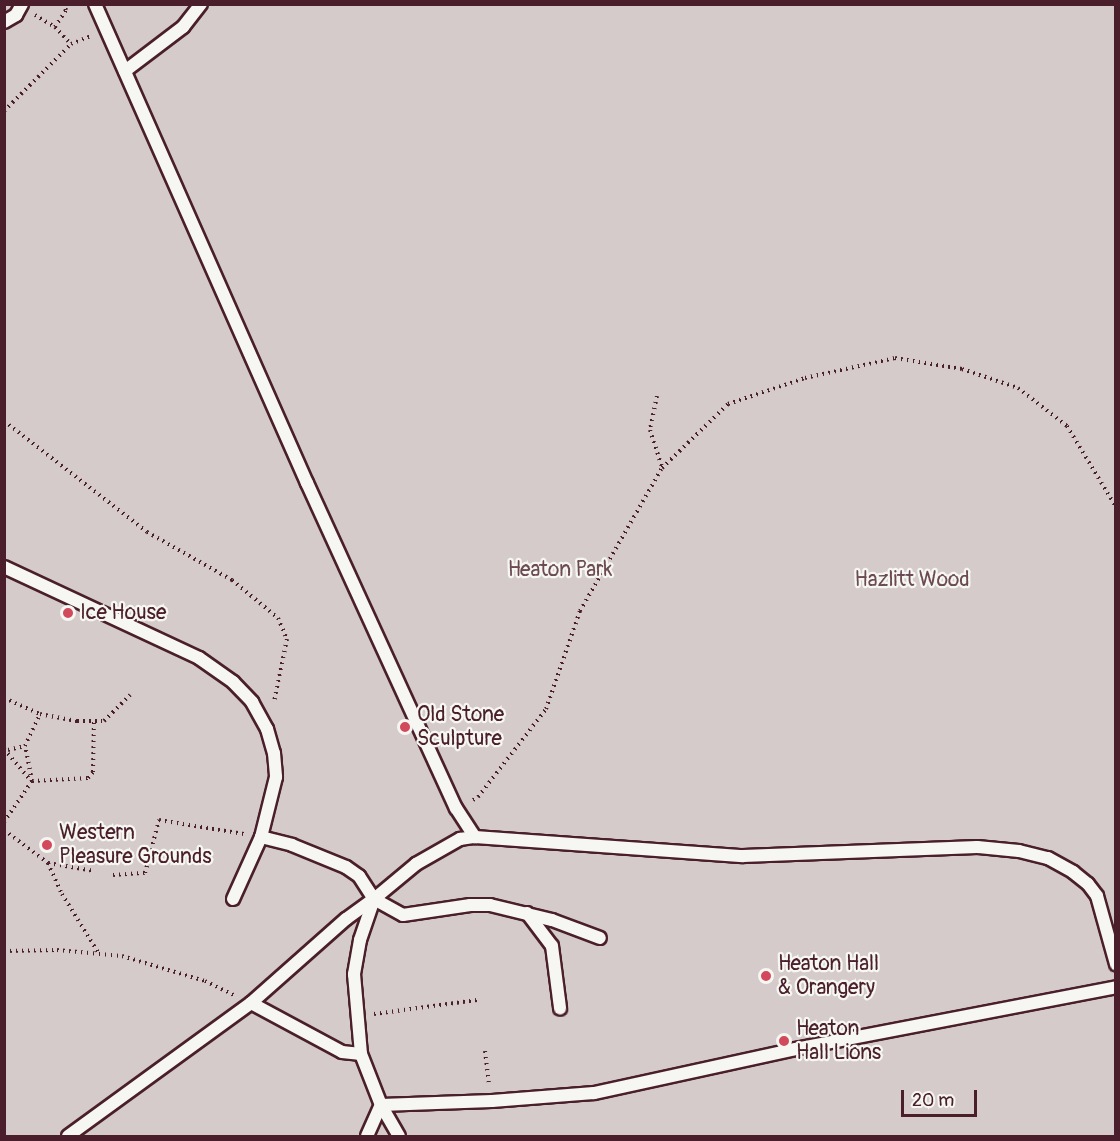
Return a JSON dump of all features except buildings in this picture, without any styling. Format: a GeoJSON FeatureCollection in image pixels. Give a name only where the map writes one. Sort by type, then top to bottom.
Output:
{"type":"FeatureCollection","features":[{"type":"Feature","properties":{"kind":"lane"},"geometry":{"type":"LineString","coordinates":[[95,4],[456,808],[475,837]]}},
{"type":"Feature","properties":{"kind":"lane"},"geometry":{"type":"LineString","coordinates":[[124,72],[183,27],[201,4]]}},
{"type":"Feature","properties":{"kind":"lane"},"geometry":{"type":"LineString","coordinates":[[4,22],[16,15],[21,6]]}},
{"type":"Feature","properties":{"kind":"lane"},"geometry":{"type":"LineString","coordinates":[[4,567],[199,658],[233,682],[252,702],[267,729],[274,753],[276,777],[261,837],[233,899]]}},
{"type":"Feature","properties":{"kind":"lane"},"geometry":{"type":"LineString","coordinates":[[261,837],[292,845],[345,867],[359,876],[374,900],[403,915],[470,905],[490,905],[527,913],[600,938]]}},
{"type":"Feature","properties":{"kind":"lane"},"geometry":{"type":"LineString","coordinates":[[68,1137],[251,1004],[346,919],[374,900],[417,864],[446,844],[460,838],[475,837],[743,856],[977,847],[1019,851],[1048,858],[1073,872],[1088,884],[1097,896],[1116,964]]}},
{"type":"Feature","properties":{"kind":"lane"},"geometry":{"type":"LineString","coordinates":[[374,900],[360,940],[354,974],[361,1054],[381,1104],[399,1137]]}},
{"type":"Feature","properties":{"kind":"lane"},"geometry":{"type":"LineString","coordinates":[[527,913],[552,946],[560,1008]]}},
{"type":"Feature","properties":{"kind":"lane"},"geometry":{"type":"LineString","coordinates":[[381,1104],[492,1101],[594,1093],[795,1049],[1116,987]]}},
{"type":"Feature","properties":{"kind":"lane"},"geometry":{"type":"LineString","coordinates":[[251,1004],[342,1052],[361,1054]]}},
{"type":"Feature","properties":{"kind":"lane"},"geometry":{"type":"LineString","coordinates":[[367,1137],[381,1104]]}},
{"type":"Feature","properties":{"kind":"path"},"geometry":{"type":"LineString","coordinates":[[55,27],[66,10],[64,4]]}},
{"type":"Feature","properties":{"kind":"path"},"geometry":{"type":"LineString","coordinates":[[21,6],[55,27],[71,44]]}},
{"type":"Feature","properties":{"kind":"path"},"geometry":{"type":"LineString","coordinates":[[4,111],[71,44],[106,29]]}},
{"type":"Feature","properties":{"kind":"path"},"geometry":{"type":"LineString","coordinates":[[456,808],[478,797],[546,709],[579,611],[662,468],[728,405],[805,378],[895,358],[962,369],[1018,388],[1067,426],[1116,507]]}},
{"type":"Feature","properties":{"kind":"path"},"geometry":{"type":"LineString","coordinates":[[657,396],[650,430],[662,468]]}},
{"type":"Feature","properties":{"kind":"path"},"geometry":{"type":"LineString","coordinates":[[4,421],[147,532],[232,580],[278,618],[287,639],[267,729]]}},
{"type":"Feature","properties":{"kind":"path"},"geometry":{"type":"LineString","coordinates":[[4,698],[40,714],[77,721],[104,721],[130,695]]}},
{"type":"Feature","properties":{"kind":"path"},"geometry":{"type":"LineString","coordinates":[[4,822],[32,781],[25,746],[40,714]]}},
{"type":"Feature","properties":{"kind":"path"},"geometry":{"type":"LineString","coordinates":[[32,781],[88,778],[93,772],[94,721]]}},
{"type":"Feature","properties":{"kind":"path"},"geometry":{"type":"LineString","coordinates":[[6,749],[25,746]]}},
{"type":"Feature","properties":{"kind":"path"},"geometry":{"type":"LineString","coordinates":[[6,749],[32,781]]}},
{"type":"Feature","properties":{"kind":"path"},"geometry":{"type":"LineString","coordinates":[[113,875],[145,873],[159,820],[261,837]]}},
{"type":"Feature","properties":{"kind":"path"},"geometry":{"type":"LineString","coordinates":[[4,830],[48,863],[94,871]]}},
{"type":"Feature","properties":{"kind":"path"},"geometry":{"type":"LineString","coordinates":[[48,863],[62,894],[99,954]]}},
{"type":"Feature","properties":{"kind":"path"},"geometry":{"type":"LineString","coordinates":[[4,951],[57,950],[122,956],[205,981],[251,1004]]}},
{"type":"Feature","properties":{"kind":"path"},"geometry":{"type":"LineString","coordinates":[[375,1014],[477,1000]]}},
{"type":"Feature","properties":{"kind":"path"},"geometry":{"type":"LineString","coordinates":[[485,1051],[487,1068]]}},
{"type":"Feature","properties":{"kind":"green space","name":"Heaton Park"},"geometry":{"type":"Polygon","coordinates":[[[5,5],[1115,5],[1115,1136],[5,1136],[5,5]]]}},
{"type":"Feature","properties":{"kind":"place","name":"Ice House"},"geometry":{"type":"Point","coordinates":[68,613]}},
{"type":"Feature","properties":{"kind":"place","name":"Old Stone Sculpture"},"geometry":{"type":"Point","coordinates":[405,727]}},
{"type":"Feature","properties":{"kind":"place","name":"Western Pleasure Grounds"},"geometry":{"type":"Point","coordinates":[47,845]}},
{"type":"Feature","properties":{"kind":"place","name":"Heaton Hall & Orangery"},"geometry":{"type":"Point","coordinates":[766,976]}},
{"type":"Feature","properties":{"kind":"place","name":"Heaton Hall Lions"},"geometry":{"type":"Point","coordinates":[784,1041]}},
{"type":"Feature","properties":{"kind":"park label","name":"Hazlitt Wood"},"geometry":{"type":"Point","coordinates":[912,580]}}]}
